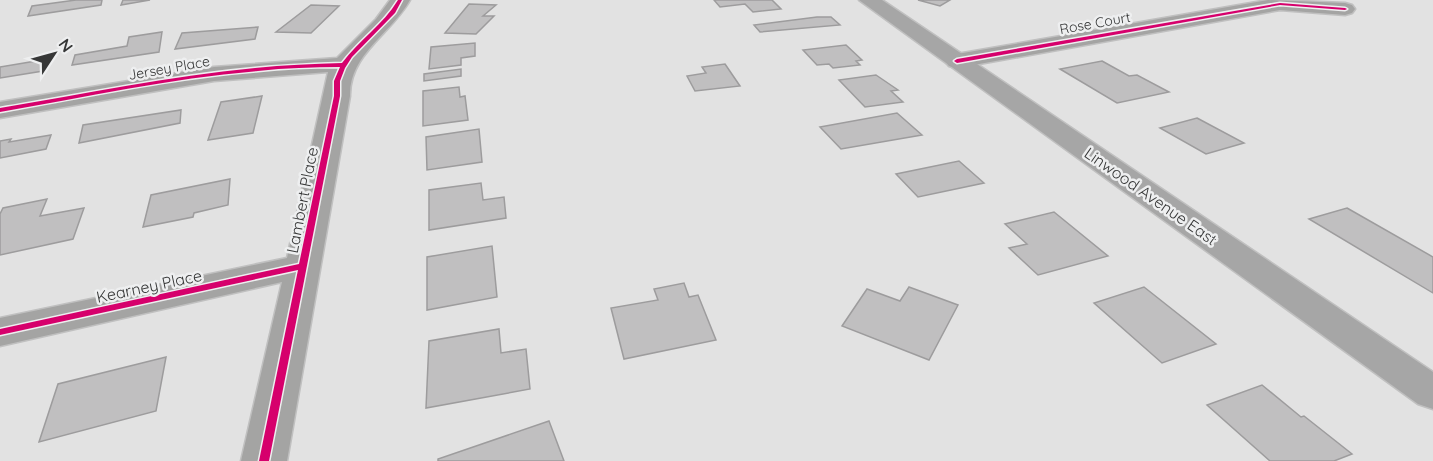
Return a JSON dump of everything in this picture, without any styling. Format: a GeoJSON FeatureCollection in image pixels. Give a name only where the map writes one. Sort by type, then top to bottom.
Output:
{"type":"FeatureCollection","features":[{"type":"Feature","properties":{"kind":"main road","name":"Linwood Avenue East"},"geometry":{"type":"LineString","coordinates":[[869,0],[1433,393]]}},
{"type":"Feature","properties":{"kind":"street"},"geometry":{"type":"LineString","coordinates":[[344,65],[385,23],[400,0]]}},
{"type":"Feature","properties":{"kind":"street","name":"Rose Court"},"geometry":{"type":"LineString","coordinates":[[957,61],[1280,4],[1345,9]]}},
{"type":"Feature","properties":{"kind":"street","name":"Jersey Place"},"geometry":{"type":"LineString","coordinates":[[0,110],[220,73],[276,67],[344,65]]}},
{"type":"Feature","properties":{"kind":"street","name":"Lambert Place"},"geometry":{"type":"LineString","coordinates":[[264,461],[337,96],[338,78],[344,65]]}},
{"type":"Feature","properties":{"kind":"street","name":"Kearney Place"},"geometry":{"type":"LineString","coordinates":[[0,332],[303,266]]}},
{"type":"Feature","properties":{"kind":"building"},"geometry":{"type":"Polygon","coordinates":[[[76,0],[102,0],[101,5],[28,16],[32,6],[76,0]]]}},
{"type":"Feature","properties":{"kind":"building"},"geometry":{"type":"Polygon","coordinates":[[[123,0],[150,0],[121,5],[123,0]]]}},
{"type":"Feature","properties":{"kind":"building"},"geometry":{"type":"Polygon","coordinates":[[[714,0],[772,0],[781,9],[753,12],[745,4],[720,7],[714,0]]]}},
{"type":"Feature","properties":{"kind":"building"},"geometry":{"type":"Polygon","coordinates":[[[918,0],[950,0],[940,6],[918,0]]]}},
{"type":"Feature","properties":{"kind":"building"},"geometry":{"type":"Polygon","coordinates":[[[469,4],[496,5],[483,16],[494,16],[476,34],[445,33],[469,4]]]}},
{"type":"Feature","properties":{"kind":"building"},"geometry":{"type":"Polygon","coordinates":[[[311,5],[339,6],[311,33],[276,32],[311,5]]]}},
{"type":"Feature","properties":{"kind":"building"},"geometry":{"type":"Polygon","coordinates":[[[831,17],[840,25],[760,32],[754,25],[831,17]]]}},
{"type":"Feature","properties":{"kind":"building"},"geometry":{"type":"Polygon","coordinates":[[[258,27],[255,39],[175,49],[182,33],[258,27]]]}},
{"type":"Feature","properties":{"kind":"building"},"geometry":{"type":"Polygon","coordinates":[[[162,32],[159,52],[72,65],[75,55],[127,46],[129,37],[162,32]]]}},
{"type":"Feature","properties":{"kind":"building"},"geometry":{"type":"Polygon","coordinates":[[[475,43],[475,56],[461,58],[461,65],[429,69],[431,47],[475,43]]]}},
{"type":"Feature","properties":{"kind":"building"},"geometry":{"type":"Polygon","coordinates":[[[846,45],[862,60],[856,61],[860,65],[833,68],[829,64],[817,65],[803,50],[846,45]]]}},
{"type":"Feature","properties":{"kind":"building"},"geometry":{"type":"Polygon","coordinates":[[[48,59],[43,71],[0,78],[0,67],[48,59]]]}},
{"type":"Feature","properties":{"kind":"building"},"geometry":{"type":"Polygon","coordinates":[[[1102,61],[1129,76],[1137,75],[1169,92],[1117,103],[1060,69],[1102,61]]]}},
{"type":"Feature","properties":{"kind":"building"},"geometry":{"type":"Polygon","coordinates":[[[725,64],[740,86],[695,91],[687,76],[706,73],[702,67],[725,64]]]}},
{"type":"Feature","properties":{"kind":"building"},"geometry":{"type":"Polygon","coordinates":[[[461,69],[461,76],[424,81],[424,74],[461,69]]]}},
{"type":"Feature","properties":{"kind":"building"},"geometry":{"type":"Polygon","coordinates":[[[876,75],[898,90],[891,91],[903,102],[865,107],[839,80],[876,75]]]}},
{"type":"Feature","properties":{"kind":"building"},"geometry":{"type":"Polygon","coordinates":[[[459,87],[460,97],[465,96],[468,120],[423,126],[423,91],[459,87]]]}},
{"type":"Feature","properties":{"kind":"building"},"geometry":{"type":"Polygon","coordinates":[[[262,96],[253,133],[208,140],[221,102],[262,96]]]}},
{"type":"Feature","properties":{"kind":"building"},"geometry":{"type":"Polygon","coordinates":[[[181,110],[180,123],[79,143],[83,125],[181,110]]]}},
{"type":"Feature","properties":{"kind":"building"},"geometry":{"type":"Polygon","coordinates":[[[897,113],[922,135],[841,149],[820,127],[897,113]]]}},
{"type":"Feature","properties":{"kind":"building"},"geometry":{"type":"Polygon","coordinates":[[[1197,118],[1244,143],[1206,154],[1160,128],[1197,118]]]}},
{"type":"Feature","properties":{"kind":"building"},"geometry":{"type":"Polygon","coordinates":[[[479,129],[482,162],[427,170],[426,137],[479,129]]]}},
{"type":"Feature","properties":{"kind":"building"},"geometry":{"type":"Polygon","coordinates":[[[51,135],[46,149],[0,158],[0,141],[11,139],[9,142],[51,135]]]}},
{"type":"Feature","properties":{"kind":"building"},"geometry":{"type":"Polygon","coordinates":[[[959,161],[984,183],[918,197],[896,174],[959,161]]]}},
{"type":"Feature","properties":{"kind":"building"},"geometry":{"type":"Polygon","coordinates":[[[230,179],[228,205],[194,213],[193,217],[143,227],[151,195],[230,179]]]}},
{"type":"Feature","properties":{"kind":"building"},"geometry":{"type":"Polygon","coordinates":[[[481,183],[483,200],[504,197],[506,218],[429,230],[429,190],[481,183]]]}},
{"type":"Feature","properties":{"kind":"building"},"geometry":{"type":"Polygon","coordinates":[[[47,199],[40,216],[84,208],[73,239],[0,255],[0,214],[3,208],[47,199]]]}},
{"type":"Feature","properties":{"kind":"building"},"geometry":{"type":"Polygon","coordinates":[[[1347,208],[1433,257],[1433,293],[1309,219],[1347,208]]]}},
{"type":"Feature","properties":{"kind":"building"},"geometry":{"type":"Polygon","coordinates":[[[1054,212],[1108,256],[1038,275],[1009,248],[1027,244],[1005,224],[1054,212]]]}},
{"type":"Feature","properties":{"kind":"building"},"geometry":{"type":"Polygon","coordinates":[[[492,246],[497,297],[427,310],[427,257],[492,246]]]}},
{"type":"Feature","properties":{"kind":"building"},"geometry":{"type":"Polygon","coordinates":[[[684,283],[689,297],[698,295],[716,340],[624,359],[611,308],[658,300],[654,289],[684,283]]]}},
{"type":"Feature","properties":{"kind":"building"},"geometry":{"type":"Polygon","coordinates":[[[909,287],[958,305],[929,360],[842,326],[867,289],[900,301],[909,287]]]}},
{"type":"Feature","properties":{"kind":"building"},"geometry":{"type":"Polygon","coordinates":[[[1144,287],[1216,344],[1162,363],[1094,303],[1144,287]]]}},
{"type":"Feature","properties":{"kind":"building"},"geometry":{"type":"Polygon","coordinates":[[[499,329],[501,353],[526,349],[530,389],[426,408],[429,341],[499,329]]]}},
{"type":"Feature","properties":{"kind":"building"},"geometry":{"type":"Polygon","coordinates":[[[166,357],[156,411],[39,442],[58,384],[166,357]]]}},
{"type":"Feature","properties":{"kind":"building"},"geometry":{"type":"Polygon","coordinates":[[[1262,385],[1352,454],[1334,461],[1270,461],[1207,405],[1262,385]]]}},
{"type":"Feature","properties":{"kind":"building"},"geometry":{"type":"Polygon","coordinates":[[[549,421],[564,461],[438,461],[438,459],[549,421]]]}},
{"type":"Feature","properties":{"kind":"cycle path"},"geometry":{"type":"LineString","coordinates":[[264,461],[337,96],[337,81],[350,56],[393,12],[400,0]]}},
{"type":"Feature","properties":{"kind":"cycle path"},"geometry":{"type":"LineString","coordinates":[[957,61],[1280,4],[1345,9]]}},
{"type":"Feature","properties":{"kind":"cycle path"},"geometry":{"type":"LineString","coordinates":[[0,110],[214,74],[257,69],[344,65]]}},
{"type":"Feature","properties":{"kind":"cycle path"},"geometry":{"type":"LineString","coordinates":[[0,332],[303,266]]}}]}
